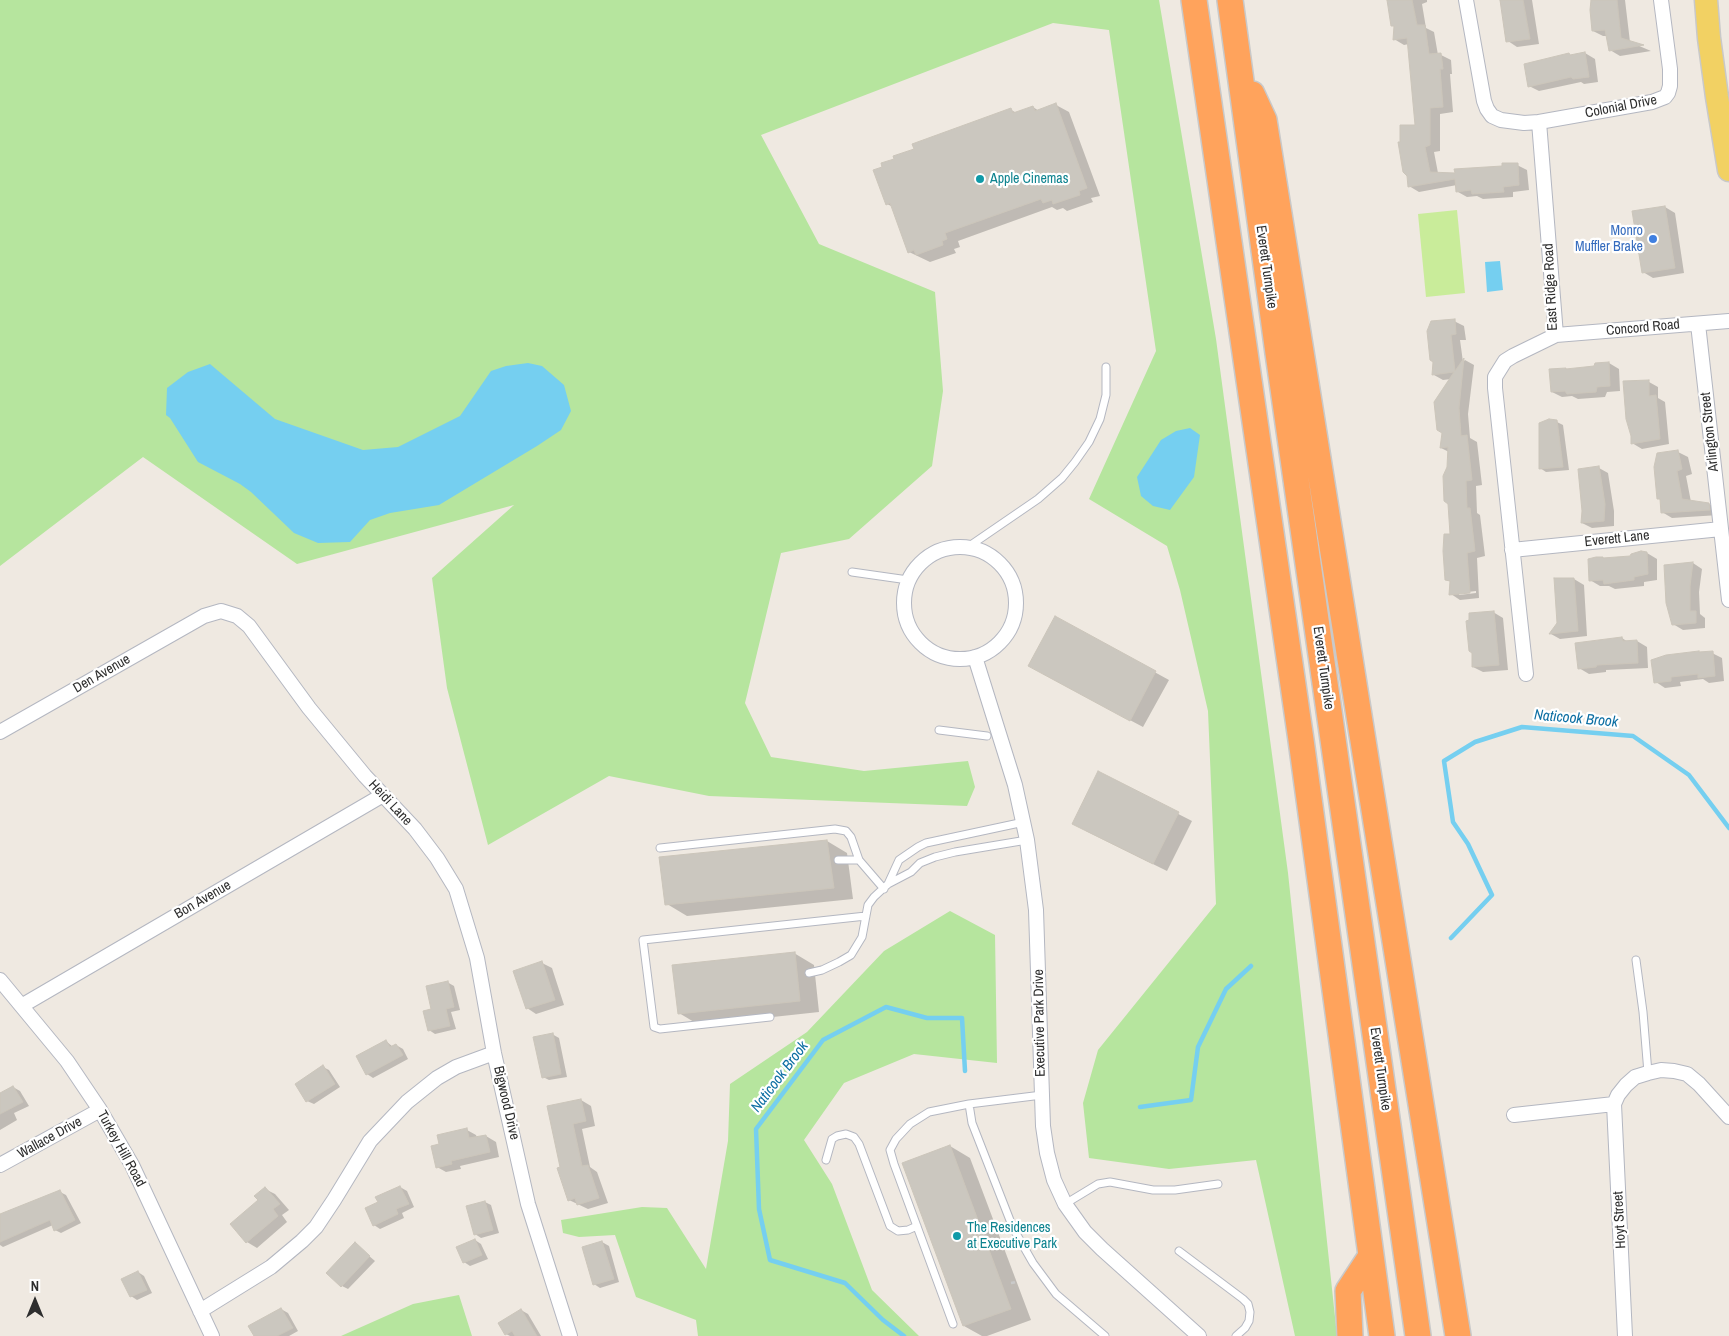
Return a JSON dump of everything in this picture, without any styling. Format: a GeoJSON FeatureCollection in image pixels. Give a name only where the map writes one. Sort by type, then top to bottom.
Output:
{"type":"FeatureCollection","features":[{"type":"Feature","properties":{"kind":"highway"},"geometry":{"type":"LineString","coordinates":[[1194,0],[1302,750],[1382,1336]]}},
{"type":"Feature","properties":{"kind":"highway","name":"Everett Turnpike"},"geometry":{"type":"LineString","coordinates":[[1230,0],[1283,392],[1418,1336]]}},
{"type":"Feature","properties":{"kind":"highway"},"geometry":{"type":"LineString","coordinates":[[1240,67],[1264,120],[1356,687],[1412,1054],[1458,1336]]}},
{"type":"Feature","properties":{"kind":"highway"},"geometry":{"type":"LineString","coordinates":[[1350,1336],[1348,1291],[1371,1256]]}},
{"type":"Feature","properties":{"kind":"main road"},"geometry":{"type":"LineString","coordinates":[[1706,0],[1715,88],[1729,170]]}},
{"type":"Feature","properties":{"kind":"street"},"geometry":{"type":"LineString","coordinates":[[1466,0],[1487,109],[1492,116],[1501,120],[1524,123],[1538,122]]}},
{"type":"Feature","properties":{"kind":"street","name":"Colonial Drive"},"geometry":{"type":"LineString","coordinates":[[1538,122],[1652,102],[1665,98],[1670,86],[1670,69],[1661,0]]}},
{"type":"Feature","properties":{"kind":"street","name":"East Ridge Road"},"geometry":{"type":"LineString","coordinates":[[1526,674],[1495,377],[1505,361],[1556,335],[1538,122]]}},
{"type":"Feature","properties":{"kind":"street","name":"Concord Road"},"geometry":{"type":"LineString","coordinates":[[1556,335],[1729,321]]}},
{"type":"Feature","properties":{"kind":"street","name":"Arlington Street"},"geometry":{"type":"LineString","coordinates":[[1698,324],[1729,600]]}},
{"type":"Feature","properties":{"kind":"street","name":"Everett Lane"},"geometry":{"type":"LineString","coordinates":[[1512,550],[1721,529]]}},
{"type":"Feature","properties":{"kind":"street"},"geometry":{"type":"LineString","coordinates":[[956,546],[968,547],[987,553],[1003,565],[1012,581],[1016,596],[1014,620],[1007,634],[996,646],[975,657],[958,659],[940,655],[924,646],[918,640],[905,616],[904,598],[908,580],[914,569],[933,553],[956,546]]}},
{"type":"Feature","properties":{"kind":"street","name":"Heidi Lane"},"geometry":{"type":"LineString","coordinates":[[204,616],[221,611],[237,616],[249,626],[308,708],[437,858],[456,890],[477,958],[494,1053]]}},
{"type":"Feature","properties":{"kind":"street","name":"Den Avenue"},"geometry":{"type":"LineString","coordinates":[[0,732],[204,616]]}},
{"type":"Feature","properties":{"kind":"street","name":"Executive Park Drive"},"geometry":{"type":"LineString","coordinates":[[975,657],[1015,785],[1027,840],[1036,910],[1043,1126],[1054,1180],[1065,1204],[1085,1232],[1199,1336]]}},
{"type":"Feature","properties":{"kind":"street","name":"Bon Avenue"},"geometry":{"type":"LineString","coordinates":[[22,1005],[383,796]]}},
{"type":"Feature","properties":{"kind":"street","name":"Turkey Hill Road"},"geometry":{"type":"LineString","coordinates":[[0,980],[68,1061],[100,1110],[132,1165],[212,1336]]}},
{"type":"Feature","properties":{"kind":"street","name":"Bigwood Drive"},"geometry":{"type":"LineString","coordinates":[[200,1311],[271,1267],[290,1253],[316,1227],[370,1140],[407,1102],[437,1078],[456,1067],[494,1053],[528,1204],[570,1336]]}},
{"type":"Feature","properties":{"kind":"street"},"geometry":{"type":"LineString","coordinates":[[1514,1115],[1614,1104],[1618,1095],[1635,1077],[1661,1070],[1687,1074],[1699,1084],[1729,1117]]}},
{"type":"Feature","properties":{"kind":"street","name":"Hoyt Street"},"geometry":{"type":"LineString","coordinates":[[1614,1104],[1625,1336]]}},
{"type":"Feature","properties":{"kind":"street","name":"Wallace Drive"},"geometry":{"type":"LineString","coordinates":[[0,1165],[100,1110]]}},
{"type":"Feature","properties":{"kind":"lane"},"geometry":{"type":"LineString","coordinates":[[968,547],[1038,499],[1062,478],[1075,462],[1089,442],[1100,419],[1106,395],[1106,367]]}},
{"type":"Feature","properties":{"kind":"lane"},"geometry":{"type":"LineString","coordinates":[[852,572],[908,580]]}},
{"type":"Feature","properties":{"kind":"lane"},"geometry":{"type":"LineString","coordinates":[[939,730],[987,736]]}},
{"type":"Feature","properties":{"kind":"lane"},"geometry":{"type":"LineString","coordinates":[[809,973],[822,970],[851,955],[862,938],[868,905],[886,886],[899,860],[918,846],[1024,822]]}},
{"type":"Feature","properties":{"kind":"lane"},"geometry":{"type":"LineString","coordinates":[[660,848],[835,829],[846,831],[851,837],[859,860],[886,886]]}},
{"type":"Feature","properties":{"kind":"lane"},"geometry":{"type":"LineString","coordinates":[[886,886],[911,872],[920,863],[936,856],[1027,840]]}},
{"type":"Feature","properties":{"kind":"lane"},"geometry":{"type":"LineString","coordinates":[[838,860],[859,860]]}},
{"type":"Feature","properties":{"kind":"lane"},"geometry":{"type":"LineString","coordinates":[[770,1017],[660,1029],[654,1027],[642,940],[866,916]]}},
{"type":"Feature","properties":{"kind":"lane"},"geometry":{"type":"LineString","coordinates":[[1636,960],[1648,1073]]}},
{"type":"Feature","properties":{"kind":"lane"},"geometry":{"type":"LineString","coordinates":[[953,1324],[890,1150],[896,1139],[910,1124],[929,1112],[968,1104],[1042,1095]]}},
{"type":"Feature","properties":{"kind":"lane"},"geometry":{"type":"LineString","coordinates":[[968,1104],[972,1123],[1013,1228],[1033,1263],[1056,1294],[1105,1336]]}},
{"type":"Feature","properties":{"kind":"lane"},"geometry":{"type":"LineString","coordinates":[[826,1160],[832,1139],[846,1134],[854,1137],[859,1144],[890,1226],[898,1231],[908,1230],[917,1226]]}},
{"type":"Feature","properties":{"kind":"lane"},"geometry":{"type":"LineString","coordinates":[[1065,1204],[1098,1184],[1110,1182],[1154,1190],[1175,1190],[1218,1184]]}},
{"type":"Feature","properties":{"kind":"lane"},"geometry":{"type":"LineString","coordinates":[[1179,1251],[1248,1304],[1250,1312],[1249,1321],[1245,1328],[1236,1336]]}},
{"type":"Feature","properties":{"kind":"path"},"geometry":{"type":"LineString","coordinates":[[1011,1283],[1016,1282]]}},
{"type":"Feature","properties":{"kind":"green space"},"geometry":{"type":"Polygon","coordinates":[[[0,0],[1159,0],[1216,339],[1288,873],[1337,1336],[1295,1336],[1256,1160],[1169,1169],[1089,1158],[1083,1103],[1098,1050],[1216,904],[1208,711],[1180,590],[1167,546],[1089,499],[1156,351],[1109,30],[1053,23],[761,135],[819,244],[935,292],[943,391],[932,466],[849,539],[781,553],[745,703],[771,757],[864,771],[968,761],[975,787],[967,806],[709,796],[609,776],[488,845],[447,688],[432,578],[514,505],[297,564],[143,457],[0,566],[0,0]]]}},
{"type":"Feature","properties":{"kind":"green space"},"geometry":{"type":"Polygon","coordinates":[[[1457,210],[1465,293],[1426,297],[1418,214],[1457,210]]]}},
{"type":"Feature","properties":{"kind":"green space"},"geometry":{"type":"Polygon","coordinates":[[[950,911],[995,935],[997,1063],[914,1054],[844,1083],[804,1140],[832,1184],[872,1290],[919,1336],[698,1336],[696,1320],[636,1297],[615,1235],[579,1237],[563,1233],[561,1220],[642,1207],[667,1208],[706,1269],[728,1141],[730,1084],[807,1032],[884,951],[950,911]]]}},
{"type":"Feature","properties":{"kind":"green space"},"geometry":{"type":"Polygon","coordinates":[[[459,1295],[472,1336],[341,1336],[413,1304],[459,1295]]]}},
{"type":"Feature","properties":{"kind":"water"},"geometry":{"type":"Polygon","coordinates":[[[1500,261],[1503,290],[1487,292],[1485,262],[1500,261]]]}},
{"type":"Feature","properties":{"kind":"water"},"geometry":{"type":"Polygon","coordinates":[[[528,363],[542,366],[564,385],[571,411],[561,430],[439,505],[390,513],[370,520],[350,542],[318,543],[294,533],[251,492],[240,484],[198,462],[170,418],[166,415],[167,388],[188,372],[210,364],[275,419],[363,450],[398,447],[460,416],[491,371],[506,366],[528,363]]]}},
{"type":"Feature","properties":{"kind":"water"},"geometry":{"type":"Polygon","coordinates":[[[1190,428],[1200,435],[1194,477],[1170,510],[1153,506],[1141,496],[1137,477],[1161,440],[1176,431],[1190,428]]]}},
{"type":"Feature","properties":{"kind":"building"},"geometry":{"type":"Polygon","coordinates":[[[1387,0],[1412,0],[1417,25],[1425,25],[1429,54],[1441,53],[1443,69],[1440,69],[1443,107],[1430,108],[1430,145],[1425,147],[1430,172],[1455,173],[1454,169],[1518,163],[1519,185],[1503,187],[1504,192],[1472,194],[1471,190],[1456,192],[1455,179],[1408,187],[1407,176],[1403,172],[1398,142],[1400,142],[1400,125],[1415,125],[1407,38],[1393,40],[1394,26],[1391,26],[1387,0]]]}},
{"type":"Feature","properties":{"kind":"building"},"geometry":{"type":"Polygon","coordinates":[[[1500,0],[1523,0],[1530,39],[1506,42],[1500,0]]]}},
{"type":"Feature","properties":{"kind":"building"},"geometry":{"type":"Polygon","coordinates":[[[1591,0],[1617,0],[1621,38],[1644,45],[1609,51],[1605,30],[1592,31],[1591,0]]]}},
{"type":"Feature","properties":{"kind":"building"},"geometry":{"type":"Polygon","coordinates":[[[1585,52],[1589,77],[1573,79],[1571,77],[1528,87],[1524,64],[1569,53],[1570,55],[1585,52]]]}},
{"type":"Feature","properties":{"kind":"building","name":"Apple Cinemas"},"geometry":{"type":"Polygon","coordinates":[[[1056,103],[1087,188],[1079,191],[1080,195],[1053,204],[1052,200],[1043,203],[1041,199],[945,233],[947,239],[942,241],[943,245],[916,255],[914,250],[908,253],[890,203],[886,205],[873,170],[882,167],[881,163],[894,159],[893,156],[914,149],[912,144],[1011,108],[1013,113],[1033,106],[1035,111],[1056,103]]]}},
{"type":"Feature","properties":{"kind":"building","name":"Monro Muffler Brake"},"geometry":{"type":"Polygon","coordinates":[[[1665,206],[1675,268],[1642,273],[1632,211],[1665,206]]]}},
{"type":"Feature","properties":{"kind":"building"},"geometry":{"type":"Polygon","coordinates":[[[1455,319],[1456,334],[1451,335],[1455,371],[1464,358],[1459,408],[1461,436],[1467,435],[1472,480],[1466,481],[1467,508],[1470,508],[1475,551],[1467,553],[1470,593],[1449,595],[1450,581],[1445,580],[1443,551],[1444,534],[1450,534],[1448,504],[1444,501],[1443,476],[1447,467],[1448,447],[1440,448],[1442,433],[1437,430],[1434,402],[1454,372],[1432,375],[1433,362],[1430,360],[1427,331],[1431,321],[1455,319]]]}},
{"type":"Feature","properties":{"kind":"building"},"geometry":{"type":"Polygon","coordinates":[[[1609,362],[1610,386],[1597,387],[1596,392],[1567,394],[1565,391],[1551,392],[1549,369],[1594,366],[1595,363],[1609,362]]]}},
{"type":"Feature","properties":{"kind":"building"},"geometry":{"type":"Polygon","coordinates":[[[1649,380],[1649,396],[1656,395],[1660,439],[1631,444],[1631,436],[1626,419],[1623,381],[1649,380]]]}},
{"type":"Feature","properties":{"kind":"building"},"geometry":{"type":"Polygon","coordinates":[[[1549,419],[1557,420],[1563,467],[1539,469],[1539,423],[1549,419]]]}},
{"type":"Feature","properties":{"kind":"building"},"geometry":{"type":"Polygon","coordinates":[[[1678,450],[1682,469],[1677,471],[1682,499],[1709,503],[1710,510],[1661,513],[1660,499],[1657,499],[1654,467],[1657,453],[1678,450]]]}},
{"type":"Feature","properties":{"kind":"building"},"geometry":{"type":"Polygon","coordinates":[[[1599,466],[1605,504],[1604,521],[1581,523],[1582,511],[1578,469],[1599,466]]]}},
{"type":"Feature","properties":{"kind":"building"},"geometry":{"type":"Polygon","coordinates":[[[1641,551],[1647,552],[1648,574],[1634,577],[1634,580],[1604,584],[1603,580],[1589,581],[1588,559],[1630,556],[1641,551]]]}},
{"type":"Feature","properties":{"kind":"building"},"geometry":{"type":"Polygon","coordinates":[[[1693,562],[1690,586],[1690,611],[1696,611],[1696,623],[1672,625],[1666,603],[1664,565],[1693,562]]]}},
{"type":"Feature","properties":{"kind":"building"},"geometry":{"type":"Polygon","coordinates":[[[1554,578],[1574,578],[1578,631],[1549,634],[1557,623],[1554,578]]]}},
{"type":"Feature","properties":{"kind":"building"},"geometry":{"type":"Polygon","coordinates":[[[1494,611],[1499,665],[1472,667],[1472,653],[1469,651],[1466,621],[1469,620],[1469,613],[1494,611]]]}},
{"type":"Feature","properties":{"kind":"building"},"geometry":{"type":"Polygon","coordinates":[[[1055,616],[1156,671],[1130,721],[1028,666],[1055,616]]]}},
{"type":"Feature","properties":{"kind":"building"},"geometry":{"type":"Polygon","coordinates":[[[1622,637],[1623,641],[1637,640],[1638,663],[1597,665],[1596,667],[1578,669],[1575,643],[1622,637]]]}},
{"type":"Feature","properties":{"kind":"building"},"geometry":{"type":"Polygon","coordinates":[[[1713,651],[1715,676],[1698,678],[1698,674],[1671,677],[1671,681],[1654,683],[1651,660],[1666,655],[1713,651]]]}},
{"type":"Feature","properties":{"kind":"building"},"geometry":{"type":"Polygon","coordinates":[[[1098,771],[1179,812],[1153,864],[1072,824],[1098,771]]]}},
{"type":"Feature","properties":{"kind":"building"},"geometry":{"type":"Polygon","coordinates":[[[827,840],[834,888],[665,905],[659,857],[827,840]]]}},
{"type":"Feature","properties":{"kind":"building"},"geometry":{"type":"Polygon","coordinates":[[[795,952],[800,1001],[678,1014],[672,965],[795,952]]]}},
{"type":"Feature","properties":{"kind":"building"},"geometry":{"type":"Polygon","coordinates":[[[542,961],[555,1000],[526,1009],[513,971],[542,961]]]}},
{"type":"Feature","properties":{"kind":"building"},"geometry":{"type":"Polygon","coordinates":[[[448,981],[454,1007],[446,1009],[450,1026],[428,1031],[423,1011],[431,1009],[426,986],[448,981]]]}},
{"type":"Feature","properties":{"kind":"building"},"geometry":{"type":"Polygon","coordinates":[[[553,1033],[561,1074],[542,1078],[533,1037],[553,1033]]]}},
{"type":"Feature","properties":{"kind":"building"},"geometry":{"type":"Polygon","coordinates":[[[386,1040],[390,1047],[396,1044],[403,1055],[366,1075],[356,1056],[386,1040]]]}},
{"type":"Feature","properties":{"kind":"building"},"geometry":{"type":"Polygon","coordinates":[[[323,1065],[335,1084],[306,1102],[295,1084],[323,1065]]]}},
{"type":"Feature","properties":{"kind":"building"},"geometry":{"type":"Polygon","coordinates":[[[13,1086],[23,1102],[0,1114],[0,1093],[13,1086]]]}},
{"type":"Feature","properties":{"kind":"building"},"geometry":{"type":"Polygon","coordinates":[[[581,1099],[586,1121],[573,1124],[582,1166],[588,1165],[599,1198],[577,1205],[575,1198],[568,1201],[557,1168],[560,1167],[547,1106],[581,1099]]]}},
{"type":"Feature","properties":{"kind":"building"},"geometry":{"type":"Polygon","coordinates":[[[467,1128],[469,1138],[486,1135],[490,1152],[451,1161],[452,1164],[436,1168],[431,1146],[439,1144],[437,1135],[467,1128]]]}},
{"type":"Feature","properties":{"kind":"building","name":"The Residences at Executive Park"},"geometry":{"type":"Polygon","coordinates":[[[950,1145],[1011,1309],[963,1326],[902,1163],[950,1145]]]}},
{"type":"Feature","properties":{"kind":"building"},"geometry":{"type":"Polygon","coordinates":[[[400,1186],[409,1204],[396,1209],[398,1214],[373,1226],[365,1208],[378,1202],[375,1197],[400,1186]]]}},
{"type":"Feature","properties":{"kind":"building"},"geometry":{"type":"Polygon","coordinates":[[[265,1187],[280,1204],[273,1209],[278,1216],[246,1243],[230,1224],[258,1200],[254,1196],[265,1187]]]}},
{"type":"Feature","properties":{"kind":"building"},"geometry":{"type":"Polygon","coordinates":[[[60,1190],[75,1220],[54,1231],[50,1220],[0,1242],[0,1214],[60,1190]]]}},
{"type":"Feature","properties":{"kind":"building"},"geometry":{"type":"Polygon","coordinates":[[[485,1201],[493,1230],[474,1235],[466,1206],[485,1201]]]}},
{"type":"Feature","properties":{"kind":"building"},"geometry":{"type":"Polygon","coordinates":[[[475,1239],[482,1255],[463,1263],[456,1247],[475,1239]]]}},
{"type":"Feature","properties":{"kind":"building"},"geometry":{"type":"Polygon","coordinates":[[[602,1241],[614,1279],[593,1285],[582,1247],[602,1241]]]}},
{"type":"Feature","properties":{"kind":"building"},"geometry":{"type":"Polygon","coordinates":[[[355,1242],[370,1256],[341,1287],[326,1273],[355,1242]]]}},
{"type":"Feature","properties":{"kind":"building"},"geometry":{"type":"Polygon","coordinates":[[[138,1271],[147,1290],[130,1297],[121,1279],[138,1271]]]}},
{"type":"Feature","properties":{"kind":"building"},"geometry":{"type":"Polygon","coordinates":[[[281,1308],[293,1328],[277,1336],[254,1336],[248,1326],[281,1308]]]}},
{"type":"Feature","properties":{"kind":"building"},"geometry":{"type":"Polygon","coordinates":[[[521,1309],[537,1336],[515,1336],[512,1331],[505,1335],[498,1323],[521,1309]]]}},
{"type":"Feature","properties":{"kind":"waterway","name":"Naticook Brook"},"geometry":{"type":"LineString","coordinates":[[1451,938],[1492,895],[1468,844],[1453,822],[1444,761],[1475,742],[1522,727],[1633,736],[1689,775],[1729,828]]}},
{"type":"Feature","properties":{"kind":"waterway","name":"Naticook Brook"},"geometry":{"type":"LineString","coordinates":[[1140,1107],[1191,1100],[1198,1047],[1226,989],[1251,966]]}},
{"type":"Feature","properties":{"kind":"waterway","name":"Naticook Brook"},"geometry":{"type":"LineString","coordinates":[[904,1336],[883,1320],[845,1283],[770,1260],[759,1209],[756,1129],[823,1040],[886,1007],[927,1018],[962,1018],[965,1071]]}},
{"type":"Feature","properties":{"kind":"place","name":"Apple Cinemas"},"geometry":{"type":"Point","coordinates":[980,179]}},
{"type":"Feature","properties":{"kind":"place","name":"Monro Muffler Brake"},"geometry":{"type":"Point","coordinates":[1653,239]}},
{"type":"Feature","properties":{"kind":"place","name":"The Residences at Executive Park"},"geometry":{"type":"Point","coordinates":[957,1236]}}]}
